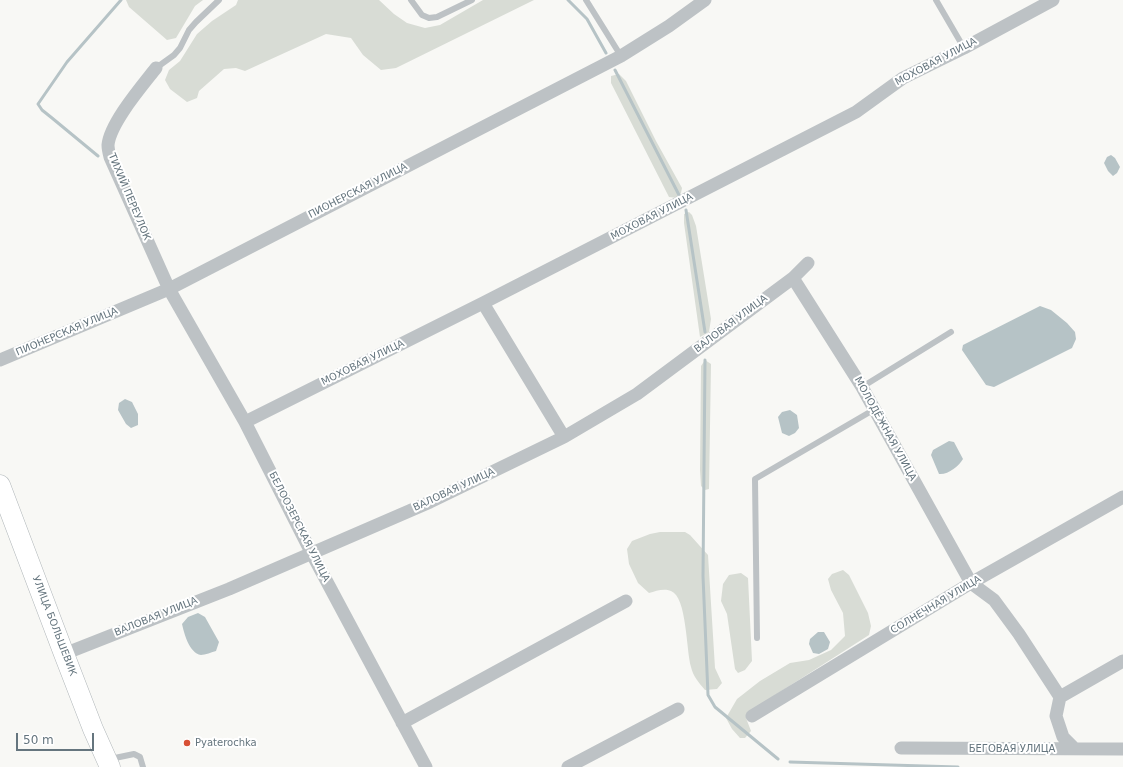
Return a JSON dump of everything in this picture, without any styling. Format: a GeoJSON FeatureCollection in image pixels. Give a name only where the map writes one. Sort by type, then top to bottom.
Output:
{"type":"FeatureCollection","features":[{"type":"Feature","properties":{"kind":"main road","name":"УЛИЦА БОЛЬШЕВИК"},"geometry":{"type":"LineString","coordinates":[[0,485],[93,729],[108,764]]}},
{"type":"Feature","properties":{"kind":"street","name":"ПИОНЕРСКАЯ УЛИЦА"},"geometry":{"type":"LineString","coordinates":[[0,360],[169,289],[621,56],[705,0]]}},
{"type":"Feature","properties":{"kind":"street","name":"МОХОВАЯ УЛИЦА"},"geometry":{"type":"LineString","coordinates":[[245,422],[483,303],[856,112],[903,78],[964,48],[1053,0]]}},
{"type":"Feature","properties":{"kind":"street","name":"ТИХИЙ ПЕРЕУЛОК"},"geometry":{"type":"LineString","coordinates":[[156,68],[120,116],[112,130],[108,144],[110,157],[169,289]]}},
{"type":"Feature","properties":{"kind":"street","name":"ВАЛОВАЯ УЛИЦА"},"geometry":{"type":"LineString","coordinates":[[64,654],[229,589],[430,502],[564,437],[637,394],[793,278],[808,263]]}},
{"type":"Feature","properties":{"kind":"street","name":"МОЛОДЁЖНАЯ УЛИЦА"},"geometry":{"type":"LineString","coordinates":[[793,278],[862,386],[971,584]]}},
{"type":"Feature","properties":{"kind":"street","name":"БЕЛООЗЕРСКАЯ УЛИЦА"},"geometry":{"type":"LineString","coordinates":[[169,289],[245,422],[426,767]]}},
{"type":"Feature","properties":{"kind":"street"},"geometry":{"type":"LineString","coordinates":[[483,303],[564,437]]}},
{"type":"Feature","properties":{"kind":"street","name":"СОЛНЕЧНАЯ УЛИЦА"},"geometry":{"type":"LineString","coordinates":[[752,716],[971,584],[1123,497]]}},
{"type":"Feature","properties":{"kind":"street"},"geometry":{"type":"LineString","coordinates":[[971,584],[994,600],[1019,634],[1060,697],[1056,716],[1063,737],[1075,749]]}},
{"type":"Feature","properties":{"kind":"street"},"geometry":{"type":"LineString","coordinates":[[402,723],[626,602]]}},
{"type":"Feature","properties":{"kind":"street"},"geometry":{"type":"LineString","coordinates":[[1060,697],[1123,661]]}},
{"type":"Feature","properties":{"kind":"street"},"geometry":{"type":"LineString","coordinates":[[568,767],[678,709]]}},
{"type":"Feature","properties":{"kind":"street","name":"БЕГОВАЯ УЛИЦА"},"geometry":{"type":"LineString","coordinates":[[901,748],[1123,749]]}},
{"type":"Feature","properties":{"kind":"lane"},"geometry":{"type":"LineString","coordinates":[[156,68],[174,55],[180,48],[189,30],[218,0]]}},
{"type":"Feature","properties":{"kind":"lane"},"geometry":{"type":"LineString","coordinates":[[411,0],[422,15],[429,18],[437,17],[472,0]]}},
{"type":"Feature","properties":{"kind":"lane"},"geometry":{"type":"LineString","coordinates":[[586,0],[621,56]]}},
{"type":"Feature","properties":{"kind":"lane"},"geometry":{"type":"LineString","coordinates":[[936,0],[964,48]]}},
{"type":"Feature","properties":{"kind":"lane"},"geometry":{"type":"LineString","coordinates":[[862,386],[951,332]]}},
{"type":"Feature","properties":{"kind":"lane"},"geometry":{"type":"LineString","coordinates":[[757,638],[755,479],[875,409]]}},
{"type":"Feature","properties":{"kind":"lane"},"geometry":{"type":"LineString","coordinates":[[108,764],[134,754],[140,757],[143,767]]}},
{"type":"Feature","properties":{"kind":"shaded area"},"geometry":{"type":"Polygon","coordinates":[[[126,0],[203,0],[195,6],[176,38],[167,40],[129,7],[126,0]]]}},
{"type":"Feature","properties":{"kind":"shaded area"},"geometry":{"type":"Polygon","coordinates":[[[238,0],[379,0],[394,14],[407,23],[425,28],[440,25],[483,0],[534,0],[396,68],[381,70],[363,55],[351,38],[326,34],[245,71],[236,68],[224,69],[199,91],[197,98],[187,102],[170,89],[165,80],[169,70],[180,61],[197,34],[212,21],[236,5],[238,0]]]}},
{"type":"Feature","properties":{"kind":"shaded area"},"geometry":{"type":"Polygon","coordinates":[[[619,74],[626,81],[656,141],[682,188],[681,193],[677,198],[669,197],[611,83],[611,76],[619,74]]]}},
{"type":"Feature","properties":{"kind":"shaded area"},"geometry":{"type":"Polygon","coordinates":[[[1111,155],[1115,158],[1120,167],[1117,173],[1113,176],[1108,171],[1104,163],[1107,157],[1111,155]]]}},
{"type":"Feature","properties":{"kind":"shaded area"},"geometry":{"type":"Polygon","coordinates":[[[689,212],[692,215],[696,226],[711,319],[709,332],[700,337],[684,223],[684,214],[689,212]]]}},
{"type":"Feature","properties":{"kind":"shaded area"},"geometry":{"type":"Polygon","coordinates":[[[1040,306],[1051,310],[1067,323],[1075,332],[1076,339],[1072,348],[994,387],[986,385],[962,350],[963,345],[1040,306]]]}},
{"type":"Feature","properties":{"kind":"shaded area"},"geometry":{"type":"Polygon","coordinates":[[[705,360],[711,364],[709,489],[705,490],[701,486],[700,470],[701,366],[705,360]]]}},
{"type":"Feature","properties":{"kind":"shaded area"},"geometry":{"type":"Polygon","coordinates":[[[125,399],[132,402],[138,414],[138,425],[131,428],[126,424],[118,410],[119,403],[125,399]]]}},
{"type":"Feature","properties":{"kind":"shaded area"},"geometry":{"type":"Polygon","coordinates":[[[790,410],[797,415],[799,428],[795,433],[789,436],[782,433],[778,417],[782,412],[790,410]]]}},
{"type":"Feature","properties":{"kind":"shaded area"},"geometry":{"type":"Polygon","coordinates":[[[949,441],[954,442],[963,459],[953,470],[939,474],[931,455],[933,450],[949,441]]]}},
{"type":"Feature","properties":{"kind":"shaded area"},"geometry":{"type":"Polygon","coordinates":[[[660,532],[685,532],[690,535],[708,555],[715,668],[722,683],[717,689],[705,690],[693,673],[689,659],[683,613],[676,595],[671,591],[666,590],[649,593],[638,583],[629,564],[627,549],[632,541],[660,532]]]}},
{"type":"Feature","properties":{"kind":"shaded area"},"geometry":{"type":"Polygon","coordinates":[[[843,570],[849,575],[868,613],[871,626],[869,635],[750,711],[746,718],[751,731],[745,738],[740,738],[732,729],[726,718],[737,699],[760,681],[790,663],[809,660],[831,650],[845,636],[843,613],[831,590],[828,579],[832,574],[843,570]]]}},
{"type":"Feature","properties":{"kind":"shaded area"},"geometry":{"type":"Polygon","coordinates":[[[741,573],[748,578],[752,661],[745,670],[738,673],[735,669],[727,614],[721,601],[723,584],[729,575],[741,573]]]}},
{"type":"Feature","properties":{"kind":"shaded area"},"geometry":{"type":"Polygon","coordinates":[[[198,613],[205,617],[219,642],[216,651],[203,655],[193,651],[190,647],[182,624],[188,617],[198,613]]]}},
{"type":"Feature","properties":{"kind":"shaded area"},"geometry":{"type":"Polygon","coordinates":[[[818,632],[824,632],[830,642],[828,649],[819,654],[813,653],[809,644],[810,639],[818,632]]]}},
{"type":"Feature","properties":{"kind":"waterway"},"geometry":{"type":"LineString","coordinates":[[98,156],[42,110],[38,104],[67,62],[121,0]]}},
{"type":"Feature","properties":{"kind":"waterway"},"geometry":{"type":"LineString","coordinates":[[568,0],[587,19],[606,53]]}},
{"type":"Feature","properties":{"kind":"waterway"},"geometry":{"type":"LineString","coordinates":[[615,70],[679,195]]}},
{"type":"Feature","properties":{"kind":"waterway"},"geometry":{"type":"LineString","coordinates":[[686,210],[705,332]]}},
{"type":"Feature","properties":{"kind":"waterway"},"geometry":{"type":"LineString","coordinates":[[705,360],[703,576],[708,695],[715,707],[778,759]]}},
{"type":"Feature","properties":{"kind":"waterway"},"geometry":{"type":"LineString","coordinates":[[790,762],[958,767]]}},
{"type":"Feature","properties":{"kind":"place","name":"Pyaterochka"},"geometry":{"type":"Point","coordinates":[187,743]}}]}
